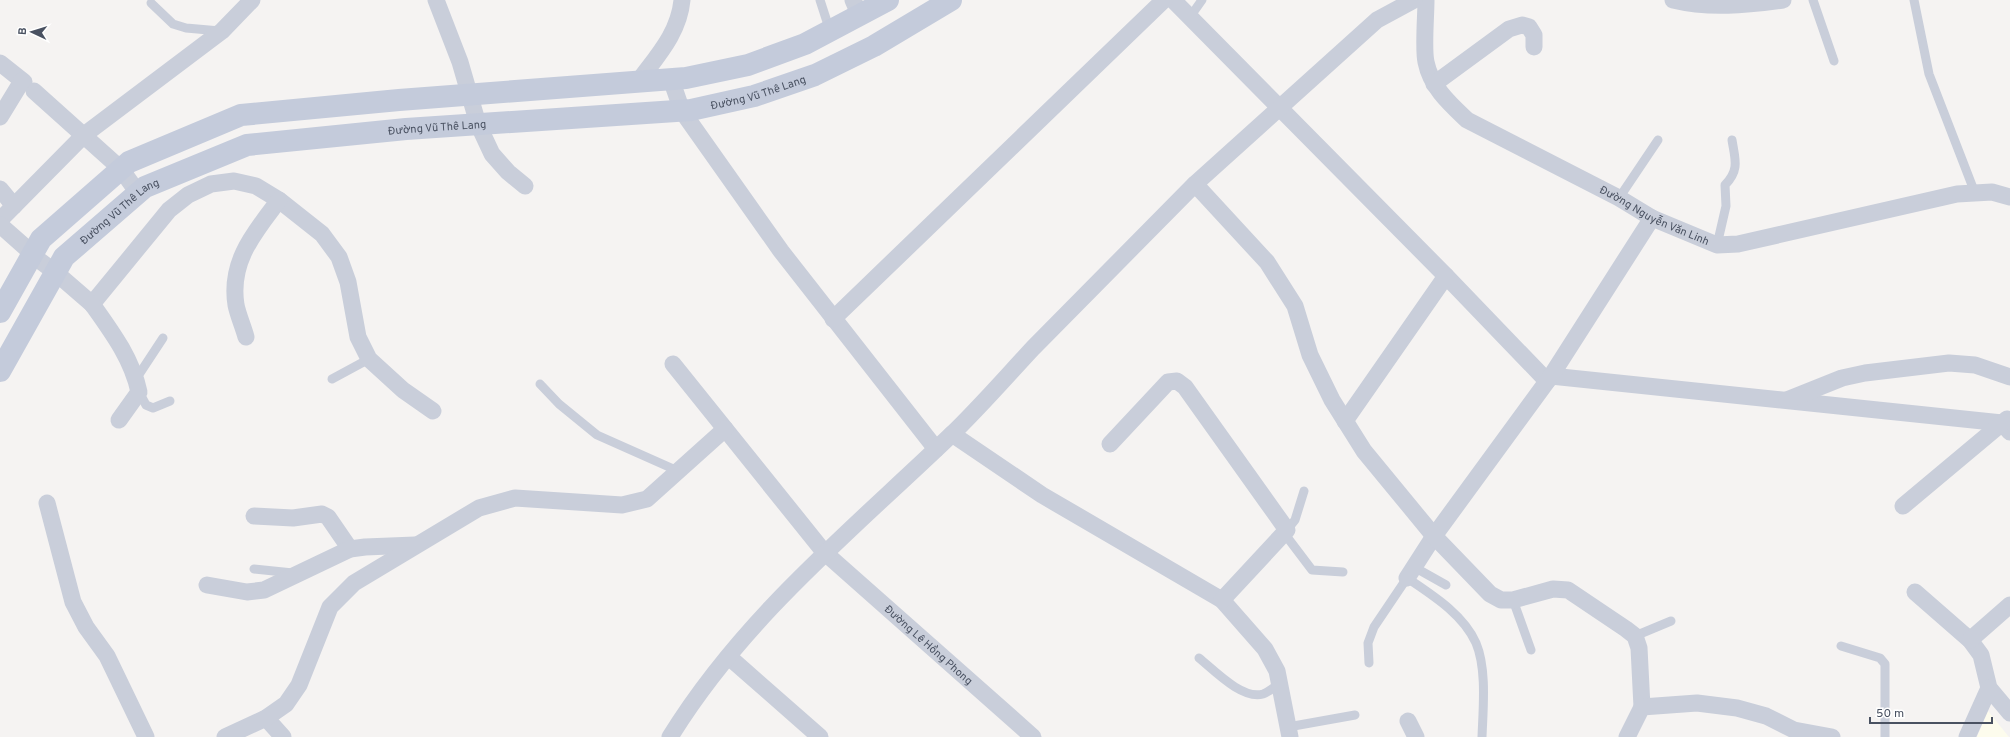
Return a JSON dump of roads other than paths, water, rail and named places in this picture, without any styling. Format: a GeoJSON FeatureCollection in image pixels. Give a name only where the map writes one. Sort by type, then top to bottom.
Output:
{"type":"FeatureCollection","features":[{"type":"Feature","properties":{"kind":"street"},"geometry":{"type":"LineString","coordinates":[[0,220],[84,135],[222,31],[252,0]]}},
{"type":"Feature","properties":{"kind":"street"},"geometry":{"type":"LineString","coordinates":[[436,0],[460,62],[478,124],[492,154],[508,172],[525,186]]}},
{"type":"Feature","properties":{"kind":"street"},"geometry":{"type":"LineString","coordinates":[[638,82],[672,35],[681,12],[682,0]]}},
{"type":"Feature","properties":{"kind":"street"},"geometry":{"type":"LineString","coordinates":[[0,312],[41,239],[129,162],[240,115],[469,94],[671,79],[748,65],[805,44],[830,32],[855,4],[888,0]]}},
{"type":"Feature","properties":{"kind":"street","name":"Đường Vũ Thê Lang"},"geometry":{"type":"LineString","coordinates":[[0,371],[64,257],[145,187],[247,145],[478,124],[682,111],[754,96],[815,75],[874,46],[951,0]]}},
{"type":"Feature","properties":{"kind":"street"},"geometry":{"type":"LineString","coordinates":[[833,319],[1164,0]]}},
{"type":"Feature","properties":{"kind":"street"},"geometry":{"type":"LineString","coordinates":[[1173,0],[1549,378],[2007,424]]}},
{"type":"Feature","properties":{"kind":"street"},"geometry":{"type":"LineString","coordinates":[[670,737],[689,707],[758,620],[824,552],[952,434],[1066,314],[1195,184],[1377,20],[1414,0]]}},
{"type":"Feature","properties":{"kind":"street","name":"Đường Nguyễn Văn Linh"},"geometry":{"type":"LineString","coordinates":[[1426,0],[1426,62],[1434,84],[1448,102],[1467,120],[1619,198],[1652,218],[1717,245],[1738,244],[1957,194],[1992,192],[2010,197]]}},
{"type":"Feature","properties":{"kind":"street"},"geometry":{"type":"LineString","coordinates":[[1673,0],[1690,4],[1731,6],[1783,0]]}},
{"type":"Feature","properties":{"kind":"street"},"geometry":{"type":"LineString","coordinates":[[1434,84],[1509,29],[1522,25],[1529,27],[1534,35],[1534,48]]}},
{"type":"Feature","properties":{"kind":"street"},"geometry":{"type":"LineString","coordinates":[[0,64],[27,85],[121,169],[138,193]]}},
{"type":"Feature","properties":{"kind":"street"},"geometry":{"type":"LineString","coordinates":[[671,79],[682,111],[781,251],[936,449]]}},
{"type":"Feature","properties":{"kind":"street"},"geometry":{"type":"LineString","coordinates":[[0,117],[27,85]]}},
{"type":"Feature","properties":{"kind":"street"},"geometry":{"type":"LineString","coordinates":[[317,108],[319,138]]}},
{"type":"Feature","properties":{"kind":"street"},"geometry":{"type":"LineString","coordinates":[[92,304],[169,210],[188,195],[211,184],[234,181],[256,186],[279,200],[322,234],[339,257],[348,282],[358,337],[369,359],[403,390],[433,411]]}},
{"type":"Feature","properties":{"kind":"street"},"geometry":{"type":"LineString","coordinates":[[1195,184],[1267,262],[1295,306],[1310,355],[1332,400],[1364,451],[1434,536],[1490,594],[1501,600],[1513,600],[1553,589],[1568,590],[1579,595],[1635,636],[1639,648],[1642,707],[1627,737]]}},
{"type":"Feature","properties":{"kind":"street"},"geometry":{"type":"LineString","coordinates":[[0,189],[14,206]]}},
{"type":"Feature","properties":{"kind":"street"},"geometry":{"type":"LineString","coordinates":[[246,337],[236,304],[236,281],[241,256],[253,235],[279,200]]}},
{"type":"Feature","properties":{"kind":"street"},"geometry":{"type":"LineString","coordinates":[[1410,572],[1434,536],[1549,378],[1652,218]]}},
{"type":"Feature","properties":{"kind":"street"},"geometry":{"type":"LineString","coordinates":[[0,225],[32,255],[55,272],[92,304],[115,336],[138,386],[119,420]]}},
{"type":"Feature","properties":{"kind":"street"},"geometry":{"type":"LineString","coordinates":[[1345,420],[1446,276]]}},
{"type":"Feature","properties":{"kind":"street","name":"Đường Lê Hồng Phong"},"geometry":{"type":"LineString","coordinates":[[674,364],[824,552],[1033,737]]}},
{"type":"Feature","properties":{"kind":"street"},"geometry":{"type":"LineString","coordinates":[[1785,401],[1842,378],[1865,373],[1941,364],[1975,365],[2010,377]]}},
{"type":"Feature","properties":{"kind":"street"},"geometry":{"type":"LineString","coordinates":[[1110,444],[1168,382],[1177,381],[1185,387],[1286,531],[1222,600]]}},
{"type":"Feature","properties":{"kind":"street"},"geometry":{"type":"LineString","coordinates":[[1903,506],[2007,424]]}},
{"type":"Feature","properties":{"kind":"street"},"geometry":{"type":"LineString","coordinates":[[226,737],[266,718],[286,704],[299,685],[330,607],[354,583],[479,508],[515,498],[622,505],[647,499],[725,429]]}},
{"type":"Feature","properties":{"kind":"street"},"geometry":{"type":"LineString","coordinates":[[952,434],[1042,495],[1222,600],[1265,649],[1277,671],[1289,732]]}},
{"type":"Feature","properties":{"kind":"street"},"geometry":{"type":"LineString","coordinates":[[47,503],[73,602],[86,627],[107,656],[146,737]]}},
{"type":"Feature","properties":{"kind":"street"},"geometry":{"type":"LineString","coordinates":[[254,516],[287,518],[322,514],[328,517],[350,550]]}},
{"type":"Feature","properties":{"kind":"street"},"geometry":{"type":"LineString","coordinates":[[207,585],[247,592],[264,590],[350,550],[366,547],[417,545]]}},
{"type":"Feature","properties":{"kind":"street"},"geometry":{"type":"LineString","coordinates":[[1915,592],[1970,640],[1981,655],[1989,688],[2010,713]]}},
{"type":"Feature","properties":{"kind":"street"},"geometry":{"type":"LineString","coordinates":[[1970,640],[2010,605]]}},
{"type":"Feature","properties":{"kind":"street"},"geometry":{"type":"LineString","coordinates":[[729,657],[820,737]]}},
{"type":"Feature","properties":{"kind":"street"},"geometry":{"type":"LineString","coordinates":[[1967,737],[1989,688]]}},
{"type":"Feature","properties":{"kind":"street"},"geometry":{"type":"LineString","coordinates":[[1642,707],[1697,704],[1737,708],[1766,716],[1794,730],[1832,737]]}},
{"type":"Feature","properties":{"kind":"street"},"geometry":{"type":"LineString","coordinates":[[266,718],[283,737]]}},
{"type":"Feature","properties":{"kind":"street"},"geometry":{"type":"LineString","coordinates":[[1408,721],[1416,737]]}},
{"type":"Feature","properties":{"kind":"lane"},"geometry":{"type":"LineString","coordinates":[[820,0],[830,32]]}},
{"type":"Feature","properties":{"kind":"lane"},"geometry":{"type":"LineString","coordinates":[[1190,17],[1202,0]]}},
{"type":"Feature","properties":{"kind":"lane"},"geometry":{"type":"LineString","coordinates":[[1813,0],[1834,61]]}},
{"type":"Feature","properties":{"kind":"lane"},"geometry":{"type":"LineString","coordinates":[[1914,0],[1929,74],[1974,193]]}},
{"type":"Feature","properties":{"kind":"lane"},"geometry":{"type":"LineString","coordinates":[[151,3],[173,24],[186,28],[222,31]]}},
{"type":"Feature","properties":{"kind":"lane"},"geometry":{"type":"LineString","coordinates":[[1619,198],[1658,140]]}},
{"type":"Feature","properties":{"kind":"lane"},"geometry":{"type":"LineString","coordinates":[[1717,245],[1726,206],[1725,185],[1733,177],[1736,167],[1732,140]]}},
{"type":"Feature","properties":{"kind":"lane"},"geometry":{"type":"LineString","coordinates":[[163,338],[138,386],[146,405],[153,408],[170,401]]}},
{"type":"Feature","properties":{"kind":"lane"},"geometry":{"type":"LineString","coordinates":[[332,379],[369,359]]}},
{"type":"Feature","properties":{"kind":"lane"},"geometry":{"type":"LineString","coordinates":[[540,384],[559,404],[597,435],[678,471]]}},
{"type":"Feature","properties":{"kind":"lane"},"geometry":{"type":"LineString","coordinates":[[1304,491],[1295,520],[1286,531],[1312,570],[1343,572]]}},
{"type":"Feature","properties":{"kind":"lane"},"geometry":{"type":"LineString","coordinates":[[254,569],[301,574]]}},
{"type":"Feature","properties":{"kind":"lane"},"geometry":{"type":"LineString","coordinates":[[1410,572],[1446,585]]}},
{"type":"Feature","properties":{"kind":"lane"},"geometry":{"type":"LineString","coordinates":[[1369,663],[1368,643],[1374,627],[1410,572]]}},
{"type":"Feature","properties":{"kind":"lane"},"geometry":{"type":"LineString","coordinates":[[1410,572],[1463,623],[1476,643],[1482,670],[1482,737]]}},
{"type":"Feature","properties":{"kind":"lane"},"geometry":{"type":"LineString","coordinates":[[1513,600],[1531,650]]}},
{"type":"Feature","properties":{"kind":"lane"},"geometry":{"type":"LineString","coordinates":[[1635,636],[1671,621]]}},
{"type":"Feature","properties":{"kind":"lane"},"geometry":{"type":"LineString","coordinates":[[1841,646],[1880,658],[1885,664],[1885,737]]}},
{"type":"Feature","properties":{"kind":"lane"},"geometry":{"type":"LineString","coordinates":[[1199,658],[1241,691],[1254,695],[1264,694],[1279,684]]}},
{"type":"Feature","properties":{"kind":"lane"},"geometry":{"type":"LineString","coordinates":[[1289,732],[1356,715]]}}]}
